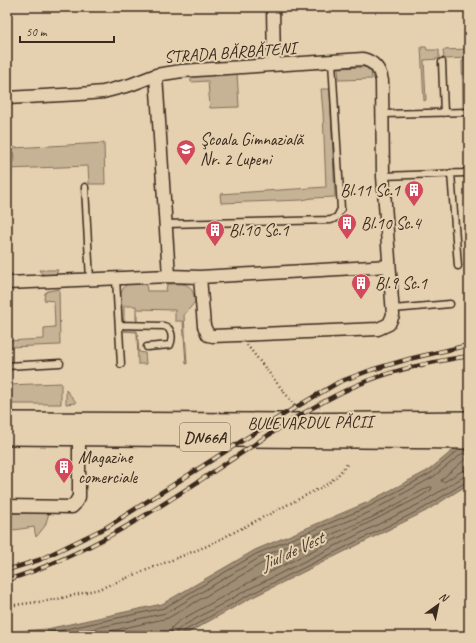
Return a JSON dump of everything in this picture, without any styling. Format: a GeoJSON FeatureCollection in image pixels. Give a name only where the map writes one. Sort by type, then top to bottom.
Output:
{"type":"FeatureCollection","features":[{"type":"Feature","properties":{"kind":"main road","name":"BULEVARDUL PĂCII"},"geometry":{"type":"LineString","coordinates":[[7,435],[79,436],[403,430],[469,421]]}},
{"type":"Feature","properties":{"kind":"main road","name":"BULEVARDUL PĂCII"},"geometry":{"type":"LineString","coordinates":[[7,422],[286,423],[403,430],[469,439]]}},
{"type":"Feature","properties":{"kind":"street"},"geometry":{"type":"LineString","coordinates":[[273,7],[274,65]]}},
{"type":"Feature","properties":{"kind":"street","name":"STRADA BĂRBĂTENI"},"geometry":{"type":"LineString","coordinates":[[7,98],[103,92],[130,85],[156,74],[182,71],[363,59],[375,64],[381,74],[383,114]]}},
{"type":"Feature","properties":{"kind":"street"},"geometry":{"type":"LineString","coordinates":[[156,74],[169,276]]}},
{"type":"Feature","properties":{"kind":"street"},"geometry":{"type":"LineString","coordinates":[[200,277],[205,331],[213,336],[378,329],[389,324],[393,315],[393,309],[384,176],[383,114]]}},
{"type":"Feature","properties":{"kind":"street"},"geometry":{"type":"LineString","coordinates":[[7,282],[169,276],[200,277],[389,266]]}},
{"type":"Feature","properties":{"kind":"street"},"geometry":{"type":"LineString","coordinates":[[7,506],[72,507],[79,497],[79,436]]}},
{"type":"Feature","properties":{"kind":"lane"},"geometry":{"type":"LineString","coordinates":[[166,224],[331,220],[338,217],[341,209],[332,62]]}},
{"type":"Feature","properties":{"kind":"lane"},"geometry":{"type":"LineString","coordinates":[[442,62],[444,113]]}},
{"type":"Feature","properties":{"kind":"lane"},"geometry":{"type":"LineString","coordinates":[[383,114],[469,112]]}},
{"type":"Feature","properties":{"kind":"lane"},"geometry":{"type":"LineString","coordinates":[[384,176],[464,173],[469,169]]}},
{"type":"Feature","properties":{"kind":"lane"},"geometry":{"type":"LineString","coordinates":[[451,173],[458,266]]}},
{"type":"Feature","properties":{"kind":"lane"},"geometry":{"type":"LineString","coordinates":[[85,187],[90,280]]}},
{"type":"Feature","properties":{"kind":"lane"},"geometry":{"type":"LineString","coordinates":[[116,279],[121,364]]}},
{"type":"Feature","properties":{"kind":"lane"},"geometry":{"type":"LineString","coordinates":[[393,309],[450,304]]}},
{"type":"Feature","properties":{"kind":"lane"},"geometry":{"type":"LineString","coordinates":[[118,325],[164,326],[169,328],[171,331],[172,341],[170,345],[147,347]]}},
{"type":"Feature","properties":{"kind":"lane"},"geometry":{"type":"LineString","coordinates":[[7,366],[60,363]]}},
{"type":"Feature","properties":{"kind":"path"},"geometry":{"type":"LineString","coordinates":[[240,336],[299,410]]}},
{"type":"Feature","properties":{"kind":"path"},"geometry":{"type":"LineString","coordinates":[[7,606],[54,600],[99,589],[207,546],[326,485],[338,475],[348,463]]}},
{"type":"Feature","properties":{"kind":"shaded area"},"geometry":{"type":"Polygon","coordinates":[[[421,47],[426,47],[427,50],[439,50],[439,59],[424,60],[426,100],[424,101],[421,47]]]}},
{"type":"Feature","properties":{"kind":"shaded area"},"geometry":{"type":"Polygon","coordinates":[[[469,49],[469,58],[444,59],[443,50],[469,49]]]}},
{"type":"Feature","properties":{"kind":"shaded area"},"geometry":{"type":"Polygon","coordinates":[[[462,61],[469,61],[469,103],[465,107],[463,107],[462,61]]]}},
{"type":"Feature","properties":{"kind":"shaded area"},"geometry":{"type":"Polygon","coordinates":[[[365,67],[371,72],[372,79],[339,80],[338,68],[365,67]]]}},
{"type":"Feature","properties":{"kind":"shaded area"},"geometry":{"type":"Polygon","coordinates":[[[237,73],[239,107],[210,108],[208,81],[191,82],[191,75],[237,73]]]}},
{"type":"Feature","properties":{"kind":"shaded area"},"geometry":{"type":"Polygon","coordinates":[[[321,89],[329,89],[330,91],[335,197],[302,200],[221,203],[220,194],[326,187],[321,89]]]}},
{"type":"Feature","properties":{"kind":"shaded area"},"geometry":{"type":"Polygon","coordinates":[[[104,143],[105,184],[89,184],[88,166],[7,169],[7,162],[14,161],[13,148],[104,143]]]}},
{"type":"Feature","properties":{"kind":"shaded area"},"geometry":{"type":"Polygon","coordinates":[[[39,270],[58,270],[56,274],[48,276],[41,273],[39,270]]]}},
{"type":"Feature","properties":{"kind":"shaded area"},"geometry":{"type":"Polygon","coordinates":[[[129,283],[146,283],[147,291],[166,291],[167,284],[183,284],[190,287],[194,295],[195,302],[184,315],[187,364],[183,321],[175,321],[175,310],[137,309],[137,321],[136,306],[124,306],[124,320],[122,320],[120,300],[122,290],[129,283]]]}},
{"type":"Feature","properties":{"kind":"shaded area"},"geometry":{"type":"Polygon","coordinates":[[[59,289],[60,345],[7,347],[7,341],[44,339],[44,328],[55,327],[54,301],[44,300],[45,293],[59,289]]]}},
{"type":"Feature","properties":{"kind":"shaded area"},"geometry":{"type":"Polygon","coordinates":[[[124,331],[137,331],[139,352],[145,353],[146,364],[138,364],[137,332],[124,331]]]}},
{"type":"Feature","properties":{"kind":"shaded area"},"geometry":{"type":"Polygon","coordinates":[[[61,383],[61,404],[7,404],[7,385],[61,383]]]}},
{"type":"Feature","properties":{"kind":"shaded area"},"geometry":{"type":"Polygon","coordinates":[[[66,390],[76,402],[76,403],[66,404],[66,390]]]}},
{"type":"Feature","properties":{"kind":"shaded area"},"geometry":{"type":"Polygon","coordinates":[[[7,513],[49,513],[45,526],[36,537],[34,527],[7,531],[7,513]]]}},
{"type":"Feature","properties":{"kind":"water","name":"Jiul de Vest"},"geometry":{"type":"Polygon","coordinates":[[[469,437],[469,484],[426,511],[251,598],[182,636],[7,636],[7,632],[47,629],[162,604],[255,550],[366,503],[429,470],[469,437]]]}},
{"type":"Feature","properties":{"kind":"railway"},"geometry":{"type":"LineString","coordinates":[[7,570],[39,560],[107,527],[281,416],[339,382],[371,370],[409,359],[469,345]]}},
{"type":"Feature","properties":{"kind":"railway"},"geometry":{"type":"LineString","coordinates":[[7,580],[70,556],[130,525],[311,408],[340,393],[383,375],[425,364],[469,356]]}},
{"type":"Feature","properties":{"kind":"place","name":"Şcoala Gimnazială Nr. 2 Lupeni"},"geometry":{"type":"Point","coordinates":[186,166]}},
{"type":"Feature","properties":{"kind":"place","name":"Bl.11 Sc.1"},"geometry":{"type":"Point","coordinates":[414,207]}},
{"type":"Feature","properties":{"kind":"place","name":"Bl.10 Sc.4"},"geometry":{"type":"Point","coordinates":[347,240]}},
{"type":"Feature","properties":{"kind":"place","name":"Bl.10 Sc.1"},"geometry":{"type":"Point","coordinates":[215,247]}},
{"type":"Feature","properties":{"kind":"place","name":"Bl.9 Sc.1"},"geometry":{"type":"Point","coordinates":[361,300]}},
{"type":"Feature","properties":{"kind":"place","name":"Magazine comerciale"},"geometry":{"type":"Point","coordinates":[64,484]}}]}
